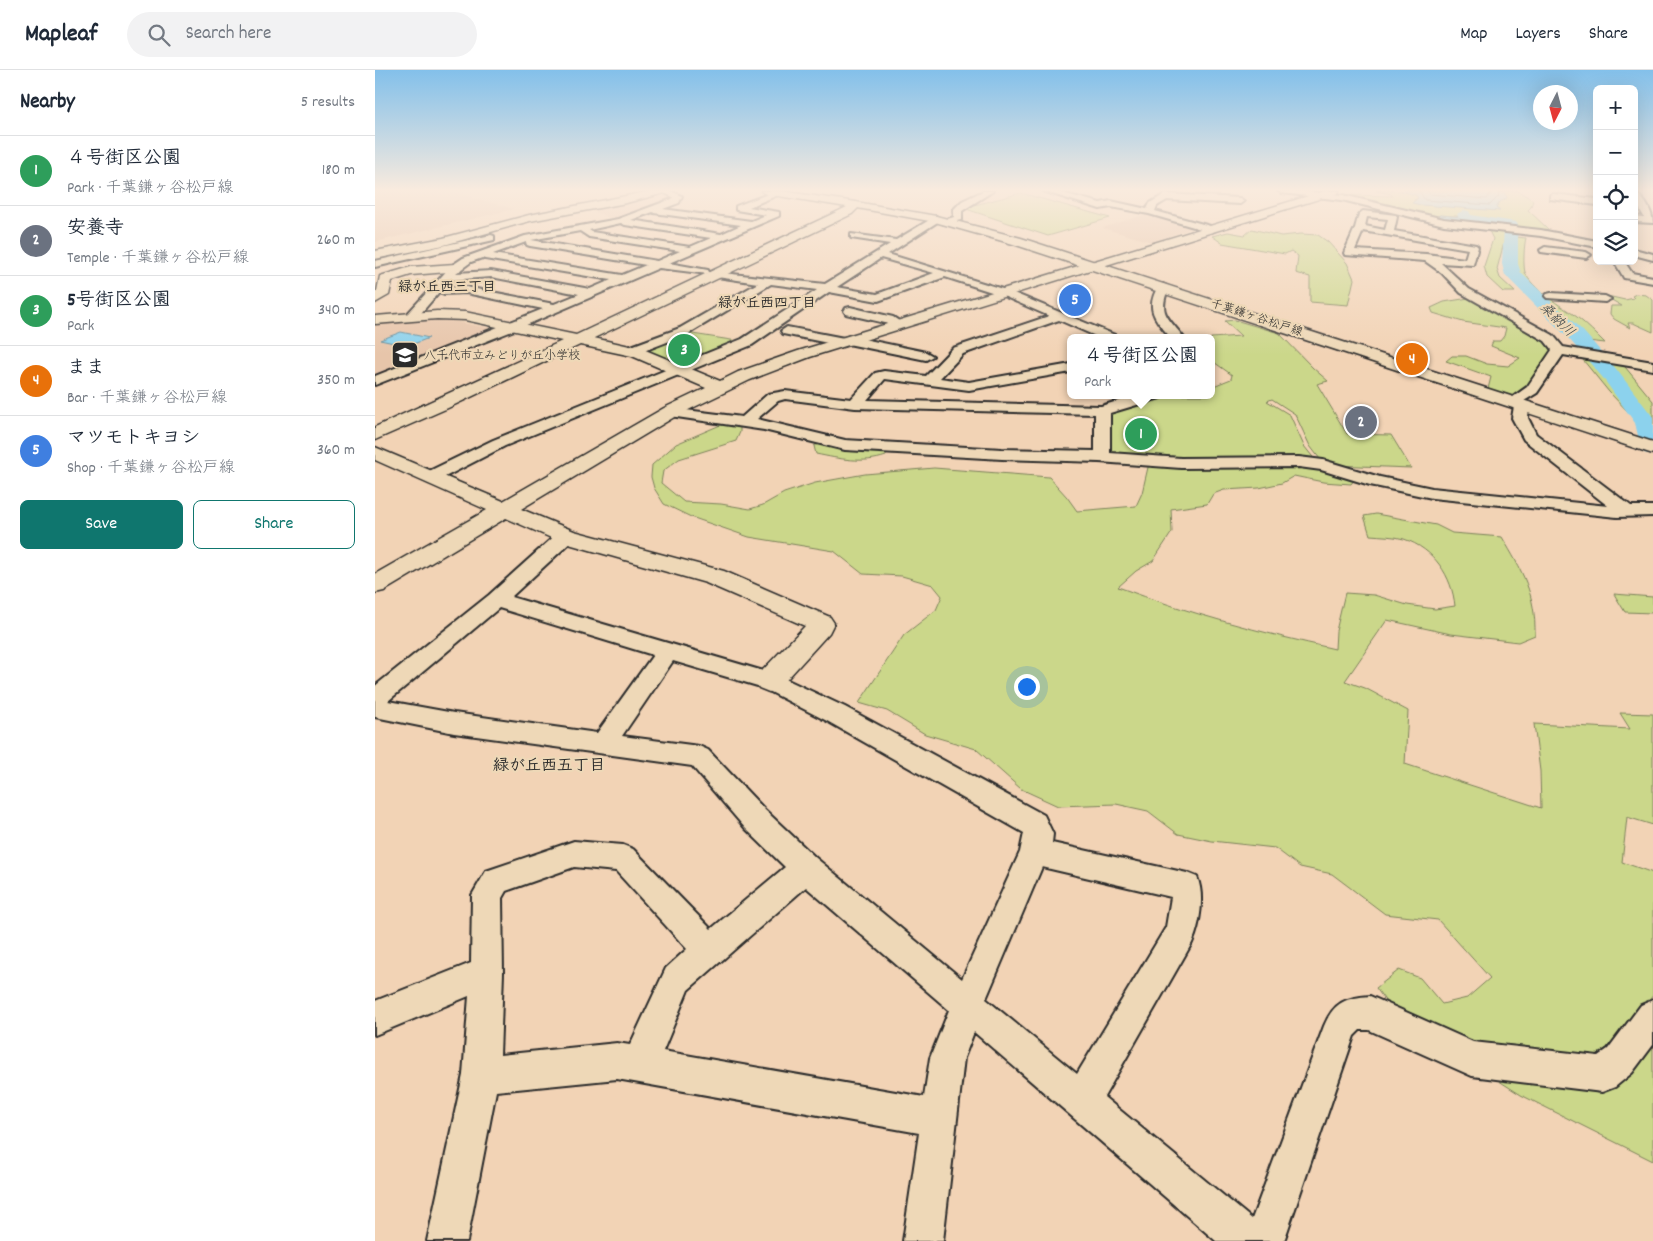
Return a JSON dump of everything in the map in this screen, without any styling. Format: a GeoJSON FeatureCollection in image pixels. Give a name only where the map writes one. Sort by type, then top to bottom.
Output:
{"type":"FeatureCollection","features":[{"type":"Feature","properties":{"kind":"street"},"geometry":{"type":"LineString","coordinates":[[375,255],[421,246]]}},
{"type":"Feature","properties":{"kind":"street"},"geometry":{"type":"LineString","coordinates":[[375,264],[460,246]]}},
{"type":"Feature","properties":{"kind":"street"},"geometry":{"type":"LineString","coordinates":[[412,316],[451,272],[480,255],[506,246]]}},
{"type":"Feature","properties":{"kind":"street"},"geometry":{"type":"LineString","coordinates":[[546,246],[710,273],[827,288],[878,298],[945,273]]}},
{"type":"Feature","properties":{"kind":"street"},"geometry":{"type":"LineString","coordinates":[[663,246],[691,250]]}},
{"type":"Feature","properties":{"kind":"street"},"geometry":{"type":"LineString","coordinates":[[375,381],[513,326],[701,246]]}},
{"type":"Feature","properties":{"kind":"street"},"geometry":{"type":"LineString","coordinates":[[375,434],[442,404],[572,338],[772,246]]}},
{"type":"Feature","properties":{"kind":"street"},"geometry":{"type":"LineString","coordinates":[[431,477],[499,443],[747,342],[895,246]]}},
{"type":"Feature","properties":{"kind":"street","name":"千葉鎌ヶ谷松戸線"},"geometry":{"type":"LineString","coordinates":[[1032,246],[1653,448]]}},
{"type":"Feature","properties":{"kind":"street"},"geometry":{"type":"LineString","coordinates":[[375,585],[670,412],[719,387],[770,366],[846,341],[1156,246]]}},
{"type":"Feature","properties":{"kind":"street"},"geometry":{"type":"LineString","coordinates":[[1352,246],[1349,253],[1469,263],[1473,247],[1463,246]]}},
{"type":"Feature","properties":{"kind":"street"},"geometry":{"type":"LineString","coordinates":[[1412,246],[1426,258],[1446,271],[1465,291],[1549,338],[1559,350],[1653,366]]}},
{"type":"Feature","properties":{"kind":"street"},"geometry":{"type":"LineString","coordinates":[[421,270],[432,260],[453,251],[454,247]]}},
{"type":"Feature","properties":{"kind":"street"},"geometry":{"type":"LineString","coordinates":[[1545,250],[1593,256]]}},
{"type":"Feature","properties":{"kind":"street"},"geometry":{"type":"LineString","coordinates":[[1638,252],[1652,254]]}},
{"type":"Feature","properties":{"kind":"street"},"geometry":{"type":"LineString","coordinates":[[480,255],[624,279]]}},
{"type":"Feature","properties":{"kind":"street"},"geometry":{"type":"LineString","coordinates":[[881,255],[1005,292],[1102,334]]}},
{"type":"Feature","properties":{"kind":"street"},"geometry":{"type":"LineString","coordinates":[[844,262],[867,263]]}},
{"type":"Feature","properties":{"kind":"street"},"geometry":{"type":"LineString","coordinates":[[1621,265],[1628,276],[1653,280]]}},
{"type":"Feature","properties":{"kind":"street"},"geometry":{"type":"LineString","coordinates":[[375,299],[384,292],[385,279],[421,270],[491,274],[591,292]]}},
{"type":"Feature","properties":{"kind":"street"},"geometry":{"type":"LineString","coordinates":[[829,273],[846,276]]}},
{"type":"Feature","properties":{"kind":"street"},"geometry":{"type":"LineString","coordinates":[[631,351],[685,331],[769,281]]}},
{"type":"Feature","properties":{"kind":"street"},"geometry":{"type":"LineString","coordinates":[[1163,287],[1157,299],[1159,316],[1175,334]]}},
{"type":"Feature","properties":{"kind":"street"},"geometry":{"type":"LineString","coordinates":[[435,291],[466,290],[556,308]]}},
{"type":"Feature","properties":{"kind":"street"},"geometry":{"type":"LineString","coordinates":[[1551,296],[1605,299]]}},
{"type":"Feature","properties":{"kind":"street"},"geometry":{"type":"LineString","coordinates":[[850,311],[889,320],[899,325]]}},
{"type":"Feature","properties":{"kind":"street"},"geometry":{"type":"LineString","coordinates":[[375,320],[452,314],[631,351],[719,387]]}},
{"type":"Feature","properties":{"kind":"street"},"geometry":{"type":"LineString","coordinates":[[930,380],[958,351],[1060,316]]}},
{"type":"Feature","properties":{"kind":"street"},"geometry":{"type":"LineString","coordinates":[[787,331],[926,356]]}},
{"type":"Feature","properties":{"kind":"street"},"geometry":{"type":"LineString","coordinates":[[375,423],[572,338]]}},
{"type":"Feature","properties":{"kind":"street"},"geometry":{"type":"LineString","coordinates":[[1559,350],[1531,390],[1518,403],[1520,418],[1530,437],[1627,512]]}},
{"type":"Feature","properties":{"kind":"street"},"geometry":{"type":"LineString","coordinates":[[855,404],[879,376],[884,374],[969,386],[1067,369]]}},
{"type":"Feature","properties":{"kind":"street"},"geometry":{"type":"LineString","coordinates":[[745,422],[773,397],[779,395],[855,404],[1102,410],[1141,399]]}},
{"type":"Feature","properties":{"kind":"street"},"geometry":{"type":"LineString","coordinates":[[1099,456],[1103,452],[1102,410]]}},
{"type":"Feature","properties":{"kind":"street"},"geometry":{"type":"LineString","coordinates":[[670,412],[745,422],[779,429],[821,442],[845,445],[1002,454],[1099,456],[1181,463],[1299,462],[1323,465],[1376,481],[1432,493],[1627,512],[1653,511]]}},
{"type":"Feature","properties":{"kind":"street"},"geometry":{"type":"LineString","coordinates":[[375,453],[566,536],[715,577],[821,623],[820,627],[769,680]]}},
{"type":"Feature","properties":{"kind":"street"},"geometry":{"type":"LineString","coordinates":[[375,699],[496,600],[566,536]]}},
{"type":"Feature","properties":{"kind":"street"},"geometry":{"type":"LineString","coordinates":[[496,600],[769,680],[836,714],[1034,824],[1039,834],[1034,852],[968,1003],[947,1058],[923,1241]]}},
{"type":"Feature","properties":{"kind":"street"},"geometry":{"type":"LineString","coordinates":[[604,743],[668,651]]}},
{"type":"Feature","properties":{"kind":"street"},"geometry":{"type":"LineString","coordinates":[[375,708],[455,723],[699,757],[755,819],[806,868],[968,1003],[1247,1241]]}},
{"type":"Feature","properties":{"kind":"street"},"geometry":{"type":"LineString","coordinates":[[1034,852],[1187,887],[1181,932],[1082,1100]]}},
{"type":"Feature","properties":{"kind":"street"},"geometry":{"type":"LineString","coordinates":[[447,1241],[481,1075],[487,973],[487,894],[496,881],[574,854],[623,858],[709,950]]}},
{"type":"Feature","properties":{"kind":"street"},"geometry":{"type":"LineString","coordinates":[[640,1064],[677,979],[806,868]]}},
{"type":"Feature","properties":{"kind":"street"},"geometry":{"type":"LineString","coordinates":[[375,1018],[487,973]]}},
{"type":"Feature","properties":{"kind":"street"},"geometry":{"type":"LineString","coordinates":[[1264,1241],[1341,1026],[1352,1014],[1370,1013],[1471,1059],[1602,1074],[1620,1061],[1653,1017]]}},
{"type":"Feature","properties":{"kind":"street"},"geometry":{"type":"LineString","coordinates":[[481,1075],[617,1062],[640,1064],[939,1118]]}},
{"type":"Feature","properties":{"kind":"shaded area","name":"八千代市立みどりが丘小学校"},"geometry":{"type":"Polygon","coordinates":[[[436,318],[495,329],[375,379],[375,323],[436,318]]]}},
{"type":"Feature","properties":{"kind":"green space"},"geometry":{"type":"Polygon","coordinates":[[[1237,246],[1331,246],[1347,263],[1354,279],[1348,305],[1310,302],[1310,277],[1296,273],[1298,256],[1291,251],[1285,254],[1237,246]]]}},
{"type":"Feature","properties":{"kind":"green space"},"geometry":{"type":"Polygon","coordinates":[[[1491,246],[1503,246],[1497,269],[1500,278],[1515,292],[1503,292],[1487,277],[1484,266],[1491,246]]]}},
{"type":"Feature","properties":{"kind":"green space"},"geometry":{"type":"Polygon","coordinates":[[[1515,246],[1525,246],[1524,269],[1528,278],[1548,297],[1588,326],[1605,343],[1588,341],[1580,330],[1513,272],[1515,246]]]}},
{"type":"Feature","properties":{"kind":"green space"},"geometry":{"type":"Polygon","coordinates":[[[1636,294],[1646,295],[1653,300],[1653,332],[1633,323],[1628,323],[1630,328],[1614,319],[1610,314],[1611,306],[1622,306],[1603,295],[1625,300],[1634,298],[1632,296],[1636,294]]]}},
{"type":"Feature","properties":{"kind":"green space"},"geometry":{"type":"Polygon","coordinates":[[[1469,298],[1546,338],[1555,349],[1529,389],[1513,396],[1488,389],[1491,377],[1446,361],[1452,356],[1466,356],[1487,364],[1508,366],[1520,358],[1491,346],[1493,341],[1500,341],[1504,336],[1506,328],[1463,322],[1433,313],[1431,308],[1444,302],[1469,298]]]}},
{"type":"Feature","properties":{"kind":"green space"},"geometry":{"type":"Polygon","coordinates":[[[1235,320],[1279,333],[1328,381],[1317,384],[1347,434],[1391,435],[1411,468],[1334,465],[1320,459],[1310,446],[1295,414],[1272,399],[1267,401],[1290,415],[1304,446],[1316,461],[1241,463],[1109,456],[1110,412],[1156,399],[1215,399],[1215,385],[1231,379],[1232,375],[1215,363],[1215,338],[1241,336],[1225,321],[1235,320]]]}},
{"type":"Feature","properties":{"kind":"green space"},"geometry":{"type":"Polygon","coordinates":[[[686,333],[744,342],[682,366],[643,351],[686,333]]]}},
{"type":"Feature","properties":{"kind":"green space"},"geometry":{"type":"Polygon","coordinates":[[[1579,355],[1621,362],[1653,401],[1653,424],[1634,418],[1609,392],[1579,355]]]}},
{"type":"Feature","properties":{"kind":"green space"},"geometry":{"type":"Polygon","coordinates":[[[725,423],[740,426],[740,432],[736,441],[679,459],[663,471],[661,483],[684,502],[721,504],[750,509],[763,505],[784,493],[815,483],[865,474],[934,468],[1049,477],[1077,511],[1136,506],[1142,493],[1149,463],[1298,464],[1355,479],[1351,484],[1323,482],[1294,476],[1282,483],[1259,488],[1224,490],[1213,494],[1207,504],[1171,509],[1172,532],[1153,561],[1136,571],[1118,587],[1225,622],[1335,649],[1336,631],[1345,593],[1374,595],[1407,605],[1435,609],[1455,606],[1450,584],[1440,565],[1433,557],[1424,549],[1404,539],[1370,535],[1364,516],[1376,514],[1436,525],[1452,533],[1502,537],[1526,583],[1533,607],[1535,635],[1518,642],[1451,634],[1387,620],[1345,681],[1365,688],[1408,711],[1405,764],[1541,808],[1540,771],[1534,724],[1630,729],[1620,713],[1653,714],[1653,825],[1627,817],[1622,862],[1653,873],[1653,995],[1611,1056],[1593,1064],[1471,1049],[1397,1017],[1376,988],[1399,970],[1420,978],[1442,1004],[1467,998],[1490,978],[1438,920],[1385,914],[1332,874],[1300,867],[1275,848],[1212,841],[1178,834],[1148,811],[1116,804],[1058,806],[1021,789],[976,749],[925,734],[887,711],[859,703],[904,635],[936,610],[942,596],[933,585],[902,576],[863,574],[834,551],[749,537],[691,517],[664,504],[654,488],[651,477],[652,465],[676,444],[725,423]]]}},
{"type":"Feature","properties":{"kind":"green space"},"geometry":{"type":"Polygon","coordinates":[[[818,444],[886,452],[886,456],[869,460],[834,458],[816,454],[814,446],[818,444]]]}},
{"type":"Feature","properties":{"kind":"green space"},"geometry":{"type":"Polygon","coordinates":[[[1614,594],[1653,597],[1653,613],[1625,612],[1614,594]]]}},
{"type":"Feature","properties":{"kind":"green space"},"geometry":{"type":"Polygon","coordinates":[[[1653,1034],[1653,1161],[1521,1095],[1474,1065],[1565,1077],[1653,1034]]]}},
{"type":"Feature","properties":{"kind":"water"},"geometry":{"type":"Polygon","coordinates":[[[401,332],[429,338],[408,346],[380,340],[401,332]]]}},
{"type":"Feature","properties":{"kind":"waterway","name":"桑納川"},"geometry":{"type":"LineString","coordinates":[[1510,246],[1510,264],[1513,275],[1576,335],[1610,374],[1646,423],[1653,448]]}},
{"type":"Feature","properties":{"kind":"place","name":"マツモトキヨシ"},"geometry":{"type":"Point","coordinates":[1075,300]}},
{"type":"Feature","properties":{"kind":"place","name":"5号街区公園"},"geometry":{"type":"Point","coordinates":[684,350]}},
{"type":"Feature","properties":{"kind":"place","name":"八千代市立みどりが丘小学校"},"geometry":{"type":"Point","coordinates":[405,355]}},
{"type":"Feature","properties":{"kind":"place","name":"まま"},"geometry":{"type":"Point","coordinates":[1412,359]}},
{"type":"Feature","properties":{"kind":"place","name":"安養寺"},"geometry":{"type":"Point","coordinates":[1361,422]}},
{"type":"Feature","properties":{"kind":"place","name":"４号街区公園"},"geometry":{"type":"Point","coordinates":[1141,434]}},
{"type":"Feature","properties":{"kind":"district","name":"緑が丘西三丁目"},"geometry":{"type":"Point","coordinates":[447,286]}},
{"type":"Feature","properties":{"kind":"district","name":"緑が丘西四丁目"},"geometry":{"type":"Point","coordinates":[767,302]}},
{"type":"Feature","properties":{"kind":"district","name":"緑が丘西五丁目"},"geometry":{"type":"Point","coordinates":[549,764]}}]}
